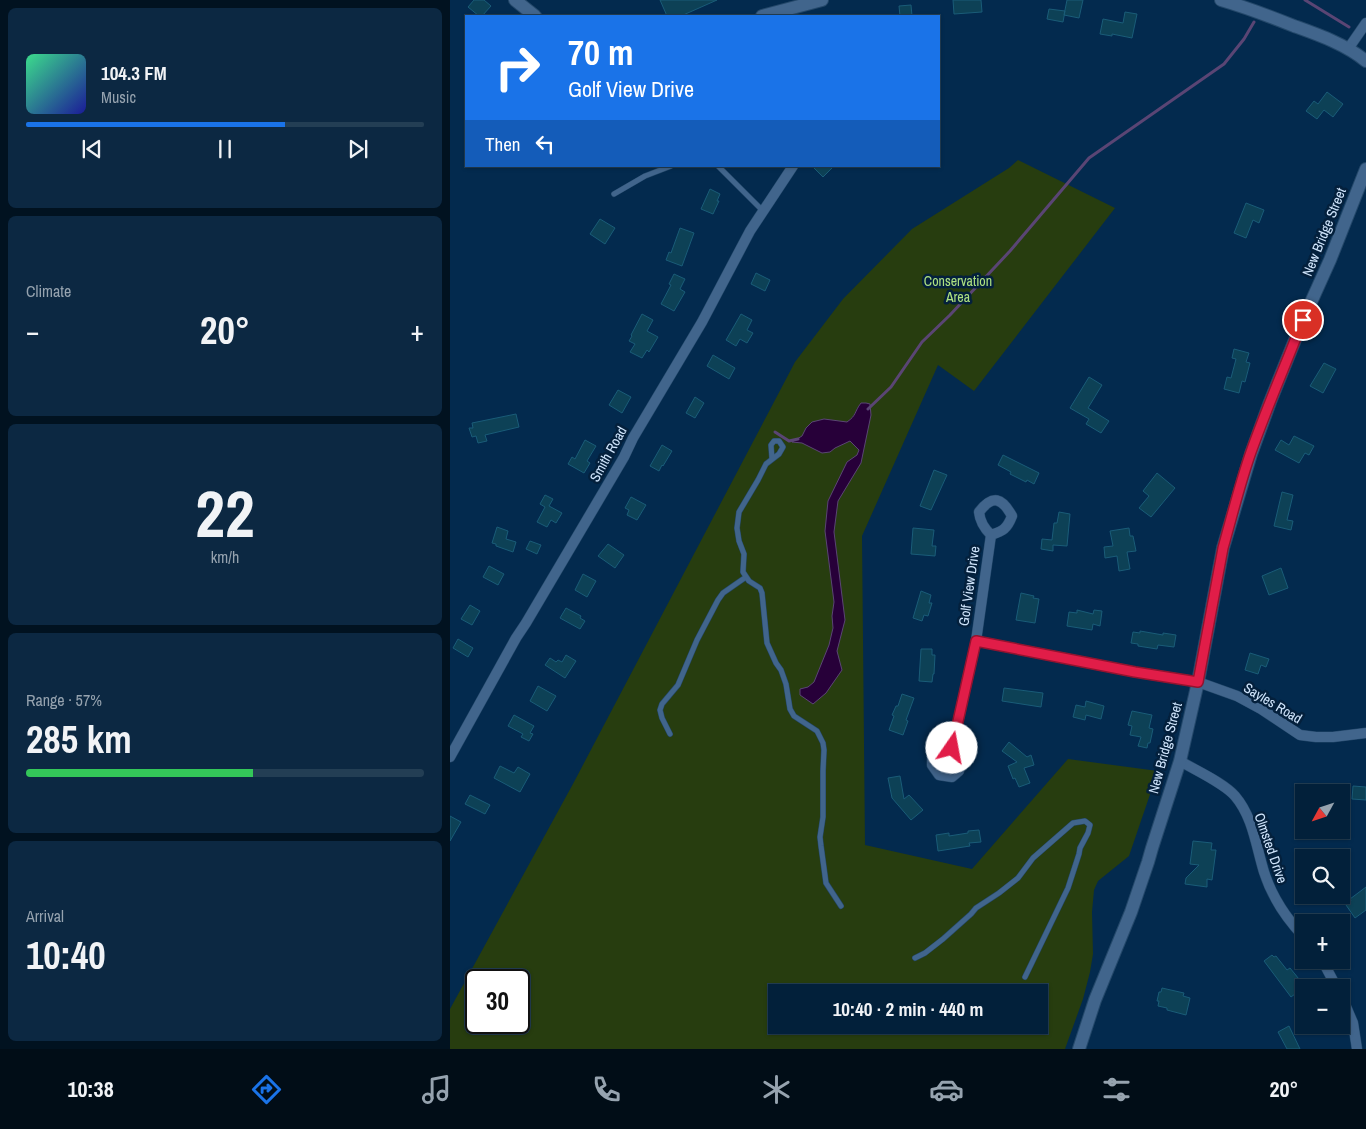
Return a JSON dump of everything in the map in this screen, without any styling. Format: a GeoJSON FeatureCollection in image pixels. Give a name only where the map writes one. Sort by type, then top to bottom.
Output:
{"type":"FeatureCollection","features":[{"type":"Feature","properties":{"kind":"street"},"geometry":{"type":"LineString","coordinates":[[515,0],[534,15]]}},
{"type":"Feature","properties":{"kind":"street"},"geometry":{"type":"LineString","coordinates":[[779,14],[822,0]]}},
{"type":"Feature","properties":{"kind":"street"},"geometry":{"type":"LineString","coordinates":[[1220,0],[1257,12],[1348,49],[1366,62]]}},
{"type":"Feature","properties":{"kind":"street"},"geometry":{"type":"LineString","coordinates":[[1348,49],[1366,23]]}},
{"type":"Feature","properties":{"kind":"street","name":"Smith Road"},"geometry":{"type":"LineString","coordinates":[[450,757],[516,638],[526,624],[702,322],[750,231],[792,167]]}},
{"type":"Feature","properties":{"kind":"street","name":"New Bridge Street"},"geometry":{"type":"LineString","coordinates":[[1079,1049],[1095,1000],[1131,912],[1180,762],[1198,682],[1223,548],[1251,454],[1303,320],[1330,260],[1366,169]]}},
{"type":"Feature","properties":{"kind":"street","name":"Golf View Drive"},"geometry":{"type":"LineString","coordinates":[[952,748],[976,641],[990,535]]}},
{"type":"Feature","properties":{"kind":"street","name":"Golf View Drive"},"geometry":{"type":"LineString","coordinates":[[976,641],[1135,672],[1198,682]]}},
{"type":"Feature","properties":{"kind":"street","name":"Sayles Road"},"geometry":{"type":"LineString","coordinates":[[1198,682],[1237,696],[1261,709],[1300,735],[1333,737],[1366,733]]}},
{"type":"Feature","properties":{"kind":"street","name":"Olmsted Drive"},"geometry":{"type":"LineString","coordinates":[[1180,762],[1225,787],[1236,796],[1249,819],[1273,896],[1284,915],[1295,927]]}},
{"type":"Feature","properties":{"kind":"street"},"geometry":{"type":"LineString","coordinates":[[1350,1016],[1357,1049]]}},
{"type":"Feature","properties":{"kind":"lane"},"geometry":{"type":"LineString","coordinates":[[614,194],[645,176],[668,167]]}},
{"type":"Feature","properties":{"kind":"lane"},"geometry":{"type":"LineString","coordinates":[[719,167],[763,211]]}},
{"type":"Feature","properties":{"kind":"lane"},"geometry":{"type":"LineString","coordinates":[[772,459],[766,464],[739,512],[737,528],[744,554],[743,572],[746,577],[760,588],[762,593],[767,643],[786,684],[790,709],[794,716],[817,731],[823,743],[823,817],[820,837],[826,883],[840,906]]}},
{"type":"Feature","properties":{"kind":"lane"},"geometry":{"type":"LineString","coordinates":[[670,734],[662,718],[660,710],[662,704],[678,685],[697,640],[718,600],[723,593],[746,577]]}},
{"type":"Feature","properties":{"kind":"lane"},"geometry":{"type":"LineString","coordinates":[[915,958],[925,953],[976,908],[1018,878],[1033,858],[1065,829],[1073,823],[1085,821],[1090,825],[1080,848],[1073,875],[1025,977]]}},
{"type":"Feature","properties":{"kind":"green space","name":"Conservation Area"},"geometry":{"type":"Polygon","coordinates":[[[1018,160],[1115,208],[974,391],[938,365],[862,536],[865,845],[972,869],[1068,759],[1158,771],[1129,856],[1098,881],[1094,890],[1092,912],[1093,954],[1090,972],[1083,999],[1065,1049],[450,1049],[450,1009],[465,982],[465,1034],[530,1034],[530,969],[472,969],[574,782],[795,362],[843,299],[912,229],[1009,168],[1018,160]]]}},
{"type":"Feature","properties":{"kind":"shaded area"},"geometry":{"type":"Polygon","coordinates":[[[861,403],[870,404],[871,415],[861,463],[838,501],[834,532],[845,620],[837,651],[842,670],[826,693],[813,704],[800,695],[800,689],[808,687],[814,682],[829,645],[833,628],[834,602],[825,531],[828,501],[847,462],[857,455],[859,450],[850,441],[830,452],[822,453],[802,443],[792,442],[802,436],[812,422],[824,419],[847,422],[861,403]]]}},
{"type":"Feature","properties":{"kind":"building"},"geometry":{"type":"Polygon","coordinates":[[[474,0],[484,0],[491,6],[483,15],[478,15],[468,7],[474,0]]]}},
{"type":"Feature","properties":{"kind":"building"},"geometry":{"type":"Polygon","coordinates":[[[660,0],[717,0],[683,15],[667,15],[660,0]]]}},
{"type":"Feature","properties":{"kind":"building"},"geometry":{"type":"Polygon","coordinates":[[[953,0],[981,0],[982,12],[954,14],[953,0]]]}},
{"type":"Feature","properties":{"kind":"building"},"geometry":{"type":"Polygon","coordinates":[[[1067,0],[1083,0],[1079,18],[1064,15],[1067,0]]]}},
{"type":"Feature","properties":{"kind":"building"},"geometry":{"type":"Polygon","coordinates":[[[911,5],[912,15],[900,15],[899,6],[911,5]]]}},
{"type":"Feature","properties":{"kind":"building"},"geometry":{"type":"Polygon","coordinates":[[[1049,9],[1065,11],[1063,22],[1047,19],[1049,9]]]}},
{"type":"Feature","properties":{"kind":"building"},"geometry":{"type":"Polygon","coordinates":[[[1125,12],[1137,14],[1132,38],[1100,34],[1103,19],[1123,23],[1125,12]]]}},
{"type":"Feature","properties":{"kind":"building"},"geometry":{"type":"Polygon","coordinates":[[[1327,92],[1343,104],[1333,117],[1324,110],[1317,119],[1306,111],[1314,101],[1318,104],[1327,92]]]}},
{"type":"Feature","properties":{"kind":"building"},"geometry":{"type":"Polygon","coordinates":[[[813,167],[833,167],[823,177],[813,167]]]}},
{"type":"Feature","properties":{"kind":"building"},"geometry":{"type":"Polygon","coordinates":[[[710,189],[720,194],[713,214],[701,209],[710,189]]]}},
{"type":"Feature","properties":{"kind":"building"},"geometry":{"type":"Polygon","coordinates":[[[1246,203],[1264,210],[1259,223],[1253,220],[1246,238],[1234,233],[1246,203]]]}},
{"type":"Feature","properties":{"kind":"building"},"geometry":{"type":"Polygon","coordinates":[[[600,219],[615,228],[605,244],[590,234],[600,219]]]}},
{"type":"Feature","properties":{"kind":"building"},"geometry":{"type":"Polygon","coordinates":[[[680,228],[694,233],[682,266],[666,260],[669,252],[671,253],[680,228]]]}},
{"type":"Feature","properties":{"kind":"building"},"geometry":{"type":"Polygon","coordinates":[[[756,273],[770,280],[765,291],[751,284],[756,273]]]}},
{"type":"Feature","properties":{"kind":"building"},"geometry":{"type":"Polygon","coordinates":[[[674,274],[685,279],[680,289],[685,292],[674,311],[661,304],[671,285],[669,284],[674,274]]]}},
{"type":"Feature","properties":{"kind":"building"},"geometry":{"type":"Polygon","coordinates":[[[642,314],[653,320],[647,331],[658,337],[649,352],[647,350],[642,358],[630,352],[635,344],[629,341],[642,314]]]}},
{"type":"Feature","properties":{"kind":"building"},"geometry":{"type":"Polygon","coordinates":[[[741,314],[752,320],[747,330],[753,333],[747,343],[740,339],[736,346],[726,340],[741,314]]]}},
{"type":"Feature","properties":{"kind":"building"},"geometry":{"type":"Polygon","coordinates":[[[1234,349],[1249,353],[1246,362],[1250,363],[1245,382],[1242,381],[1239,393],[1224,389],[1227,377],[1231,378],[1236,359],[1232,358],[1234,349]]]}},
{"type":"Feature","properties":{"kind":"building"},"geometry":{"type":"Polygon","coordinates":[[[713,355],[735,368],[729,379],[707,366],[713,355]]]}},
{"type":"Feature","properties":{"kind":"building"},"geometry":{"type":"Polygon","coordinates":[[[1324,363],[1336,369],[1323,393],[1310,386],[1324,363]]]}},
{"type":"Feature","properties":{"kind":"building"},"geometry":{"type":"Polygon","coordinates":[[[1089,377],[1102,385],[1088,408],[1109,421],[1101,433],[1086,424],[1089,419],[1070,408],[1089,377]]]}},
{"type":"Feature","properties":{"kind":"building"},"geometry":{"type":"Polygon","coordinates":[[[618,390],[631,397],[622,413],[609,405],[618,390]]]}},
{"type":"Feature","properties":{"kind":"building"},"geometry":{"type":"Polygon","coordinates":[[[695,397],[704,403],[695,418],[686,413],[695,397]]]}},
{"type":"Feature","properties":{"kind":"building"},"geometry":{"type":"Polygon","coordinates":[[[516,414],[519,427],[485,435],[487,441],[478,443],[476,436],[472,437],[469,428],[473,428],[472,423],[516,414]]]}},
{"type":"Feature","properties":{"kind":"building"},"geometry":{"type":"Polygon","coordinates":[[[1294,436],[1314,446],[1309,455],[1305,453],[1299,463],[1275,450],[1281,440],[1289,445],[1294,436]]]}},
{"type":"Feature","properties":{"kind":"building"},"geometry":{"type":"Polygon","coordinates":[[[585,440],[596,446],[587,461],[590,463],[584,473],[568,464],[572,457],[575,459],[585,440]]]}},
{"type":"Feature","properties":{"kind":"building"},"geometry":{"type":"Polygon","coordinates":[[[662,445],[672,451],[659,471],[650,466],[662,445]]]}},
{"type":"Feature","properties":{"kind":"building"},"geometry":{"type":"Polygon","coordinates":[[[1003,455],[1039,473],[1034,484],[1010,474],[1011,472],[998,465],[1003,455]]]}},
{"type":"Feature","properties":{"kind":"building"},"geometry":{"type":"Polygon","coordinates":[[[934,470],[947,475],[931,510],[920,506],[934,470]]]}},
{"type":"Feature","properties":{"kind":"building"},"geometry":{"type":"Polygon","coordinates":[[[1157,473],[1175,488],[1151,517],[1139,508],[1149,496],[1143,491],[1157,473]]]}},
{"type":"Feature","properties":{"kind":"building"},"geometry":{"type":"Polygon","coordinates":[[[1282,492],[1293,495],[1287,520],[1293,521],[1291,530],[1274,526],[1282,492]]]}},
{"type":"Feature","properties":{"kind":"building"},"geometry":{"type":"Polygon","coordinates":[[[545,495],[553,499],[549,506],[562,513],[556,523],[551,520],[547,527],[537,522],[545,507],[540,504],[545,495]]]}},
{"type":"Feature","properties":{"kind":"building"},"geometry":{"type":"Polygon","coordinates":[[[631,497],[646,505],[637,520],[627,515],[629,510],[625,508],[631,497]]]}},
{"type":"Feature","properties":{"kind":"building"},"geometry":{"type":"Polygon","coordinates":[[[1059,512],[1070,514],[1067,546],[1053,545],[1053,551],[1041,549],[1042,539],[1052,540],[1054,523],[1057,523],[1059,512]]]}},
{"type":"Feature","properties":{"kind":"building"},"geometry":{"type":"Polygon","coordinates":[[[497,527],[508,531],[506,539],[516,542],[513,552],[492,543],[497,527]]]}},
{"type":"Feature","properties":{"kind":"building"},"geometry":{"type":"Polygon","coordinates":[[[913,528],[934,530],[932,546],[936,546],[935,556],[911,554],[913,528]]]}},
{"type":"Feature","properties":{"kind":"building"},"geometry":{"type":"Polygon","coordinates":[[[1129,528],[1136,551],[1127,552],[1130,569],[1119,571],[1117,556],[1105,558],[1104,547],[1113,546],[1110,531],[1129,528]]]}},
{"type":"Feature","properties":{"kind":"building"},"geometry":{"type":"Polygon","coordinates":[[[530,541],[541,545],[537,554],[526,549],[530,541]]]}},
{"type":"Feature","properties":{"kind":"building"},"geometry":{"type":"Polygon","coordinates":[[[608,544],[624,555],[615,568],[598,556],[608,544]]]}},
{"type":"Feature","properties":{"kind":"building"},"geometry":{"type":"Polygon","coordinates":[[[489,566],[504,574],[498,585],[483,577],[489,566]]]}},
{"type":"Feature","properties":{"kind":"building"},"geometry":{"type":"Polygon","coordinates":[[[1281,568],[1288,588],[1269,595],[1262,576],[1281,568]]]}},
{"type":"Feature","properties":{"kind":"building"},"geometry":{"type":"Polygon","coordinates":[[[583,574],[596,581],[587,597],[575,590],[583,574]]]}},
{"type":"Feature","properties":{"kind":"building"},"geometry":{"type":"Polygon","coordinates":[[[921,591],[931,595],[929,603],[932,603],[928,616],[924,615],[922,621],[913,618],[921,591]]]}},
{"type":"Feature","properties":{"kind":"building"},"geometry":{"type":"Polygon","coordinates":[[[1021,593],[1039,599],[1035,623],[1016,620],[1021,593]]]}},
{"type":"Feature","properties":{"kind":"building"},"geometry":{"type":"Polygon","coordinates":[[[470,605],[480,611],[472,625],[461,619],[470,605]]]}},
{"type":"Feature","properties":{"kind":"building"},"geometry":{"type":"Polygon","coordinates":[[[566,608],[581,616],[580,618],[585,621],[580,629],[560,618],[566,608]]]}},
{"type":"Feature","properties":{"kind":"building"},"geometry":{"type":"Polygon","coordinates":[[[1077,610],[1093,614],[1094,610],[1102,611],[1100,626],[1093,624],[1092,630],[1067,626],[1069,612],[1077,613],[1077,610]]]}},
{"type":"Feature","properties":{"kind":"building"},"geometry":{"type":"Polygon","coordinates":[[[1140,631],[1176,635],[1174,647],[1158,645],[1157,649],[1131,643],[1133,632],[1140,633],[1140,631]]]}},
{"type":"Feature","properties":{"kind":"building"},"geometry":{"type":"Polygon","coordinates":[[[458,639],[473,648],[468,657],[453,648],[458,639]]]}},
{"type":"Feature","properties":{"kind":"building"},"geometry":{"type":"Polygon","coordinates":[[[921,649],[932,649],[932,655],[935,655],[932,682],[919,681],[921,649]]]}},
{"type":"Feature","properties":{"kind":"building"},"geometry":{"type":"Polygon","coordinates":[[[1250,653],[1269,659],[1266,667],[1261,665],[1258,674],[1245,670],[1250,653]]]}},
{"type":"Feature","properties":{"kind":"building"},"geometry":{"type":"Polygon","coordinates":[[[566,655],[576,661],[565,678],[545,665],[550,658],[556,662],[558,660],[562,662],[566,655]]]}},
{"type":"Feature","properties":{"kind":"building"},"geometry":{"type":"Polygon","coordinates":[[[538,686],[556,696],[547,711],[530,701],[538,686]]]}},
{"type":"Feature","properties":{"kind":"building"},"geometry":{"type":"Polygon","coordinates":[[[1004,688],[1043,693],[1041,707],[1002,701],[1004,688]]]}},
{"type":"Feature","properties":{"kind":"building"},"geometry":{"type":"Polygon","coordinates":[[[902,694],[914,698],[903,735],[889,730],[894,716],[892,715],[896,706],[898,706],[902,694]]]}},
{"type":"Feature","properties":{"kind":"building"},"geometry":{"type":"Polygon","coordinates":[[[1086,701],[1104,706],[1101,719],[1086,715],[1085,720],[1073,717],[1076,705],[1085,707],[1086,701]]]}},
{"type":"Feature","properties":{"kind":"building"},"geometry":{"type":"Polygon","coordinates":[[[1132,711],[1152,715],[1149,728],[1153,729],[1147,748],[1138,746],[1141,737],[1130,735],[1132,726],[1128,725],[1132,711]]]}},
{"type":"Feature","properties":{"kind":"building"},"geometry":{"type":"Polygon","coordinates":[[[514,715],[534,726],[530,733],[533,734],[529,741],[521,737],[523,734],[508,726],[514,715]]]}},
{"type":"Feature","properties":{"kind":"building"},"geometry":{"type":"Polygon","coordinates":[[[1009,742],[1027,757],[1031,755],[1034,765],[1024,768],[1030,783],[1019,787],[1015,778],[1013,779],[1008,766],[1017,762],[1002,751],[1009,742]]]}},
{"type":"Feature","properties":{"kind":"building"},"geometry":{"type":"Polygon","coordinates":[[[500,766],[514,773],[518,767],[530,774],[520,792],[494,778],[500,766]]]}},
{"type":"Feature","properties":{"kind":"building"},"geometry":{"type":"Polygon","coordinates":[[[900,776],[904,799],[909,795],[923,810],[911,820],[892,798],[888,778],[900,776]]]}},
{"type":"Feature","properties":{"kind":"building"},"geometry":{"type":"Polygon","coordinates":[[[1353,786],[1366,787],[1366,800],[1352,799],[1353,786]]]}},
{"type":"Feature","properties":{"kind":"building"},"geometry":{"type":"Polygon","coordinates":[[[470,795],[490,805],[485,814],[465,804],[470,795]]]}},
{"type":"Feature","properties":{"kind":"building"},"geometry":{"type":"Polygon","coordinates":[[[450,816],[461,822],[450,841],[450,816]]]}},
{"type":"Feature","properties":{"kind":"building"},"geometry":{"type":"Polygon","coordinates":[[[979,830],[981,842],[969,843],[970,846],[938,851],[936,835],[949,833],[949,836],[979,830]]]}},
{"type":"Feature","properties":{"kind":"building"},"geometry":{"type":"Polygon","coordinates":[[[1193,841],[1212,843],[1211,850],[1216,850],[1212,880],[1207,879],[1207,887],[1185,884],[1186,878],[1199,865],[1190,864],[1193,841]]]}},
{"type":"Feature","properties":{"kind":"building"},"geometry":{"type":"Polygon","coordinates":[[[1366,887],[1366,910],[1355,918],[1346,905],[1350,904],[1350,899],[1366,887]]]}},
{"type":"Feature","properties":{"kind":"building"},"geometry":{"type":"Polygon","coordinates":[[[1272,955],[1276,956],[1287,970],[1290,968],[1299,979],[1295,979],[1295,994],[1291,997],[1264,961],[1272,955]]]}},
{"type":"Feature","properties":{"kind":"building"},"geometry":{"type":"Polygon","coordinates":[[[1162,988],[1184,993],[1183,996],[1190,998],[1186,1015],[1158,1006],[1159,992],[1161,992],[1162,988]]]}},
{"type":"Feature","properties":{"kind":"building"},"geometry":{"type":"Polygon","coordinates":[[[1289,1026],[1300,1049],[1287,1049],[1278,1032],[1289,1026]]]}},
{"type":"Feature","properties":{"kind":"waterway"},"geometry":{"type":"LineString","coordinates":[[1305,0],[1349,27]]}},
{"type":"Feature","properties":{"kind":"waterway"},"geometry":{"type":"LineString","coordinates":[[868,409],[891,387],[922,342],[1010,251],[1089,158],[1224,64],[1244,39],[1254,22]]}},
{"type":"Feature","properties":{"kind":"waterway"},"geometry":{"type":"LineString","coordinates":[[775,432],[789,441],[798,439]]}},
{"type":"Feature","properties":{"kind":"route"},"geometry":{"type":"LineString","coordinates":[[952,748],[976,641],[1135,672],[1198,682],[1228,530],[1251,454],[1303,320]]}}]}
